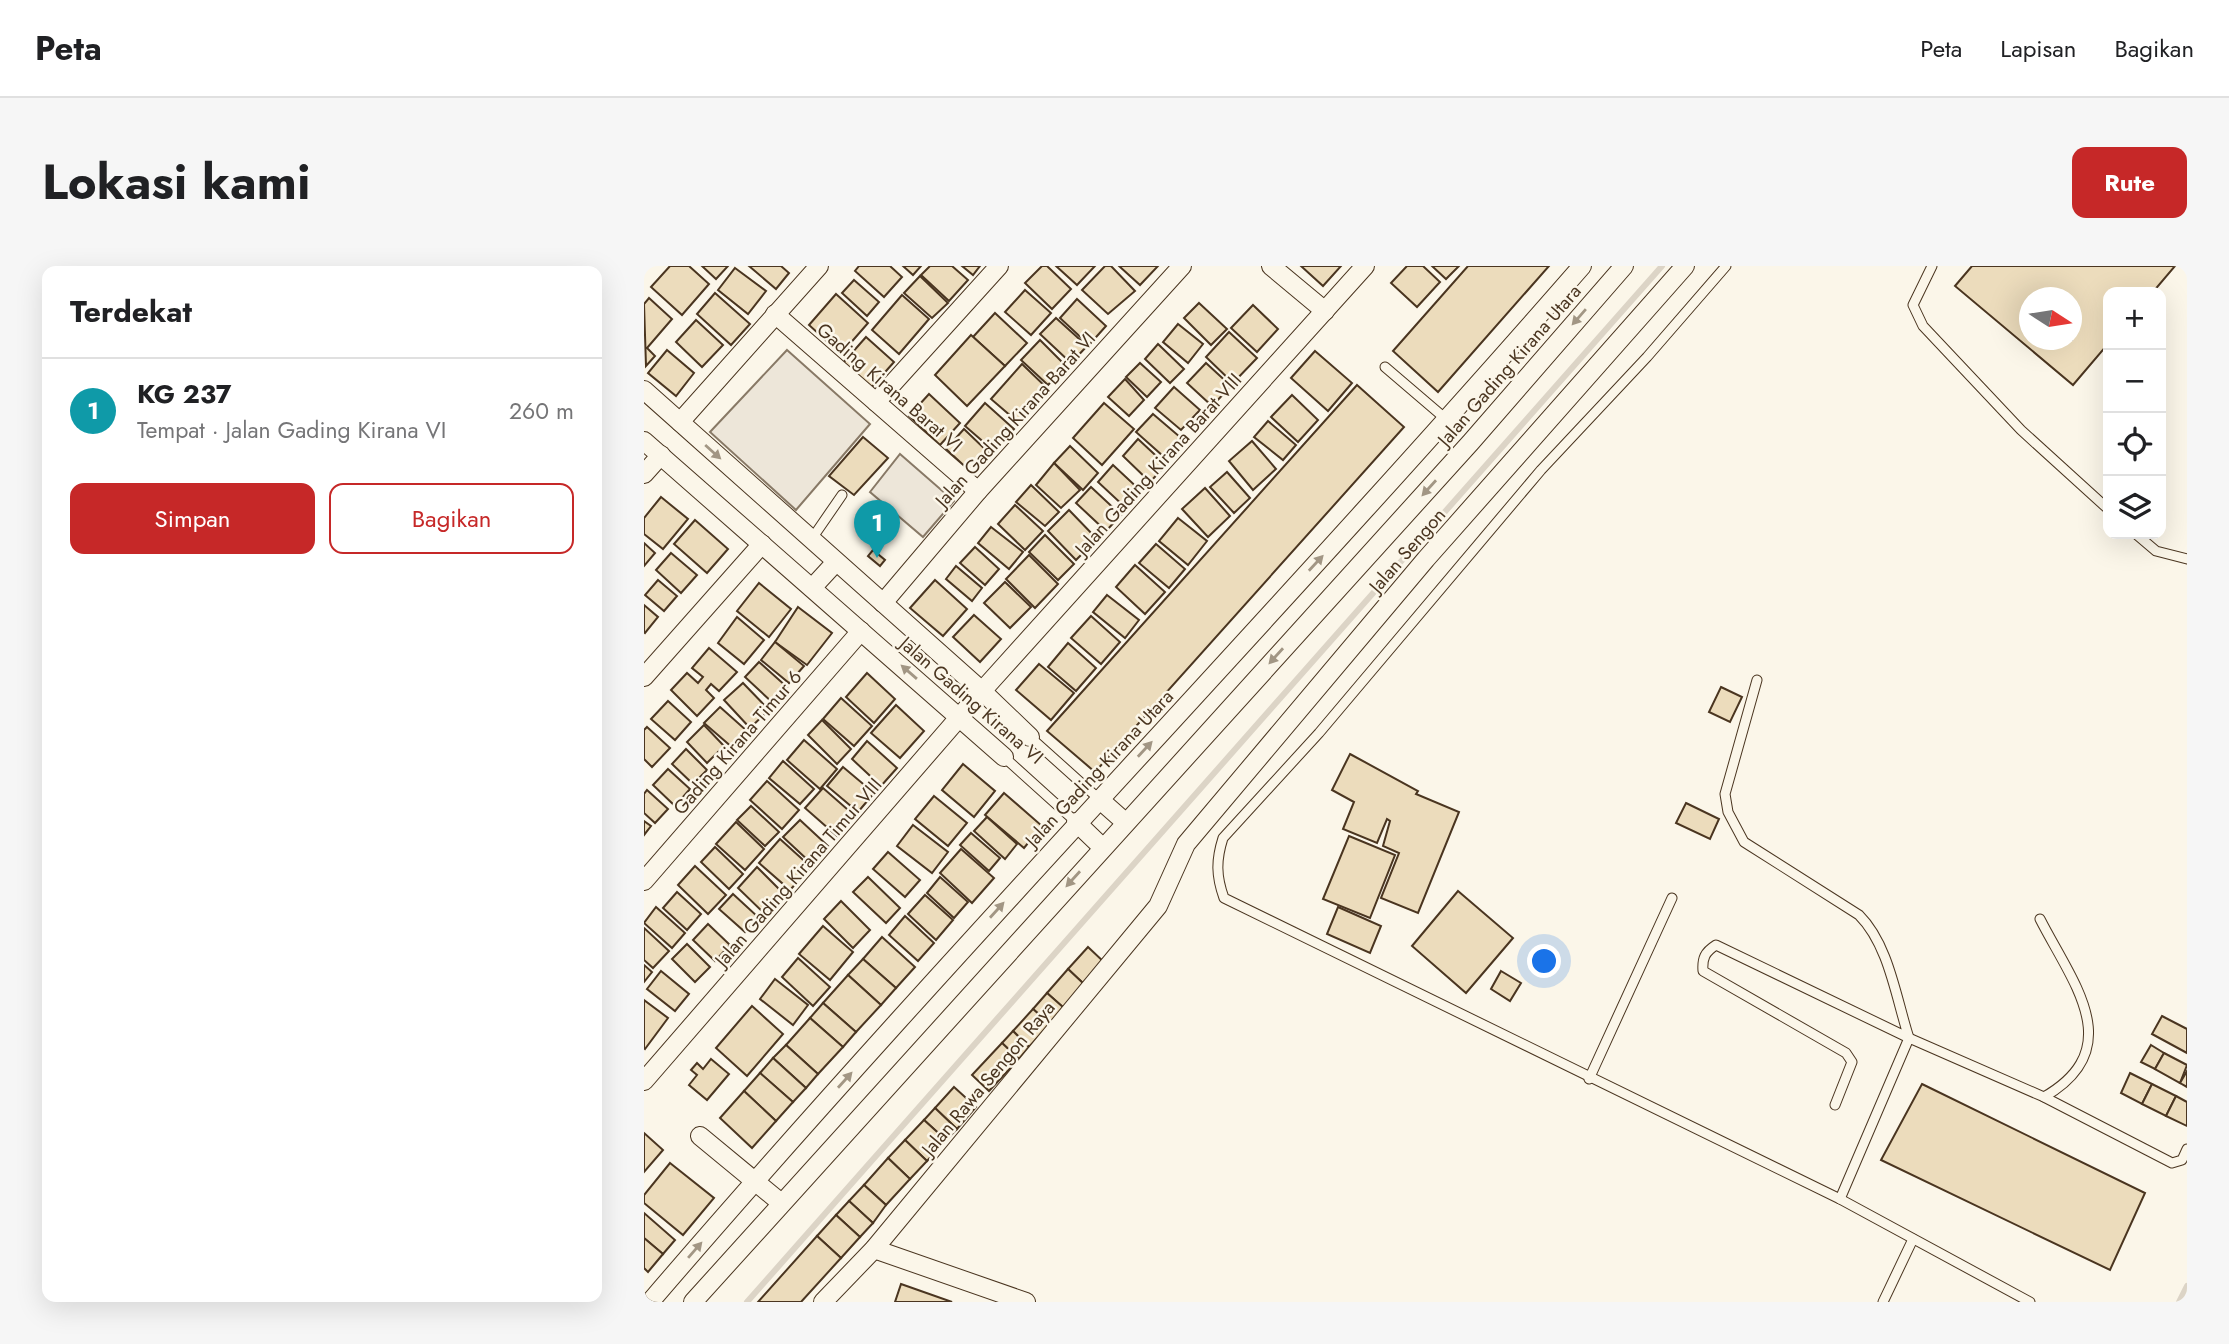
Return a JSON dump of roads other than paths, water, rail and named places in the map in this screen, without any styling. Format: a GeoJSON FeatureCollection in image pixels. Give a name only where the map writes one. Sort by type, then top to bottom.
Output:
{"type":"FeatureCollection","features":[{"type":"Feature","properties":{"kind":"street"},"geometry":{"type":"LineString","coordinates":[[680,422],[819,266]]}},
{"type":"Feature","properties":{"kind":"street"},"geometry":{"type":"LineString","coordinates":[[876,402],[999,266]]}},
{"type":"Feature","properties":{"kind":"street","name":"Jalan Gading Kirana Barat VI"},"geometry":{"type":"LineString","coordinates":[[883,603],[978,491],[1182,266]]}},
{"type":"Feature","properties":{"kind":"street"},"geometry":{"type":"LineString","coordinates":[[1271,266],[1325,311]]}},
{"type":"Feature","properties":{"kind":"street","name":"Jalan Gading Kirana Barat VIII"},"geometry":{"type":"LineString","coordinates":[[982,691],[1365,266]]}},
{"type":"Feature","properties":{"kind":"street","name":"Jalan Gading Kirana Utara"},"geometry":{"type":"LineString","coordinates":[[650,1302],[755,1180],[1076,822],[1447,420],[1582,266]]}},
{"type":"Feature","properties":{"kind":"street","name":"Jalan Gading Kirana Utara"},"geometry":{"type":"LineString","coordinates":[[692,1302],[1471,442],[1624,266]]}},
{"type":"Feature","properties":{"kind":"street","name":"Jalan Sengon"},"geometry":{"type":"LineString","coordinates":[[1173,871],[1186,844],[1426,559],[1685,266]]}},
{"type":"Feature","properties":{"kind":"street","name":"Gading Kirana Barat VI"},"geometry":{"type":"LineString","coordinates":[[775,314],[978,491]]}},
{"type":"Feature","properties":{"kind":"street","name":"Jalan Gading Kirana VI"},"geometry":{"type":"LineString","coordinates":[[644,390],[835,563],[982,691],[1030,737]]}},
{"type":"Feature","properties":{"kind":"street"},"geometry":{"type":"LineString","coordinates":[[1447,420],[1471,442]]}},
{"type":"Feature","properties":{"kind":"street","name":"Jalan Gading Kirana VI"},"geometry":{"type":"LineString","coordinates":[[644,441],[1004,757]]}},
{"type":"Feature","properties":{"kind":"street"},"geometry":{"type":"LineString","coordinates":[[644,474],[661,456]]}},
{"type":"Feature","properties":{"kind":"street"},"geometry":{"type":"LineString","coordinates":[[644,677],[762,544]]}},
{"type":"Feature","properties":{"kind":"street"},"geometry":{"type":"LineString","coordinates":[[812,588],[835,563]]}},
{"type":"Feature","properties":{"kind":"street","name":"Gading Kirana Timur 6"},"geometry":{"type":"LineString","coordinates":[[644,881],[861,631]]}},
{"type":"Feature","properties":{"kind":"street","name":"Jalan Gading Kirana Timur VIII"},"geometry":{"type":"LineString","coordinates":[[644,1081],[982,691]]}},
{"type":"Feature","properties":{"kind":"street","name":"Jalan Gading Kirana VI"},"geometry":{"type":"LineString","coordinates":[[1099,799],[1125,822]]}},
{"type":"Feature","properties":{"kind":"street","name":"Jalan Gading Kirana VI"},"geometry":{"type":"LineString","coordinates":[[1076,822],[1102,847]]}},
{"type":"Feature","properties":{"kind":"street","name":"Jalan Rawa Sengon Raya"},"geometry":{"type":"LineString","coordinates":[[823,1302],[874,1249],[1158,906],[1173,871]]}},
{"type":"Feature","properties":{"kind":"street"},"geometry":{"type":"LineString","coordinates":[[700,1136],[780,1202]]}},
{"type":"Feature","properties":{"kind":"street"},"geometry":{"type":"LineString","coordinates":[[874,1249],[1026,1302]]}},
{"type":"Feature","properties":{"kind":"lane"},"geometry":{"type":"LineString","coordinates":[[1726,266],[1647,357],[1541,470],[1319,733],[1223,838],[1217,855],[1217,873],[1224,898],[1589,1079],[1840,1199],[2030,1302]]}},
{"type":"Feature","properties":{"kind":"lane"},"geometry":{"type":"LineString","coordinates":[[1932,266],[1913,305],[1923,326],[2021,430],[2103,504]]}},
{"type":"Feature","properties":{"kind":"lane"},"geometry":{"type":"LineString","coordinates":[[1385,367],[1447,420]]}},
{"type":"Feature","properties":{"kind":"lane"},"geometry":{"type":"LineString","coordinates":[[811,541],[842,495]]}},
{"type":"Feature","properties":{"kind":"lane"},"geometry":{"type":"LineString","coordinates":[[2142,539],[2156,551],[2187,559]]}},
{"type":"Feature","properties":{"kind":"lane"},"geometry":{"type":"LineString","coordinates":[[1757,680],[1725,794],[1728,812],[1744,842],[1859,915],[1871,927],[1884,958],[1909,1038],[1840,1199]]}},
{"type":"Feature","properties":{"kind":"lane","name":"Jalan Gading Kirana VI"},"geometry":{"type":"LineString","coordinates":[[1030,737],[1099,799]]}},
{"type":"Feature","properties":{"kind":"lane","name":"Jalan Gading Kirana VI"},"geometry":{"type":"LineString","coordinates":[[1004,757],[1076,822]]}},
{"type":"Feature","properties":{"kind":"lane"},"geometry":{"type":"LineString","coordinates":[[1589,1079],[1672,898]]}},
{"type":"Feature","properties":{"kind":"lane"},"geometry":{"type":"LineString","coordinates":[[2040,919],[2088,1012],[2091,1038],[2066,1085],[2044,1097]]}},
{"type":"Feature","properties":{"kind":"lane"},"geometry":{"type":"LineString","coordinates":[[1835,1105],[1852,1062],[1846,1053],[1703,971],[1702,961],[1707,950],[1716,945],[1909,1038],[2044,1097],[2172,1163],[2182,1160],[2187,1149]]}},
{"type":"Feature","properties":{"kind":"lane"},"geometry":{"type":"LineString","coordinates":[[1883,1302],[1913,1239]]}},
{"type":"Feature","properties":{"kind":"waterway"},"geometry":{"type":"LineString","coordinates":[[747,1302],[1662,266]]}},
{"type":"Feature","properties":{"kind":"waterway"},"geometry":{"type":"LineString","coordinates":[[2179,1302],[2187,1286]]}},
{"type":"Feature","properties":{"kind":"place","name":"KG 237"},"geometry":{"type":"Point","coordinates":[877,558]}}]}
